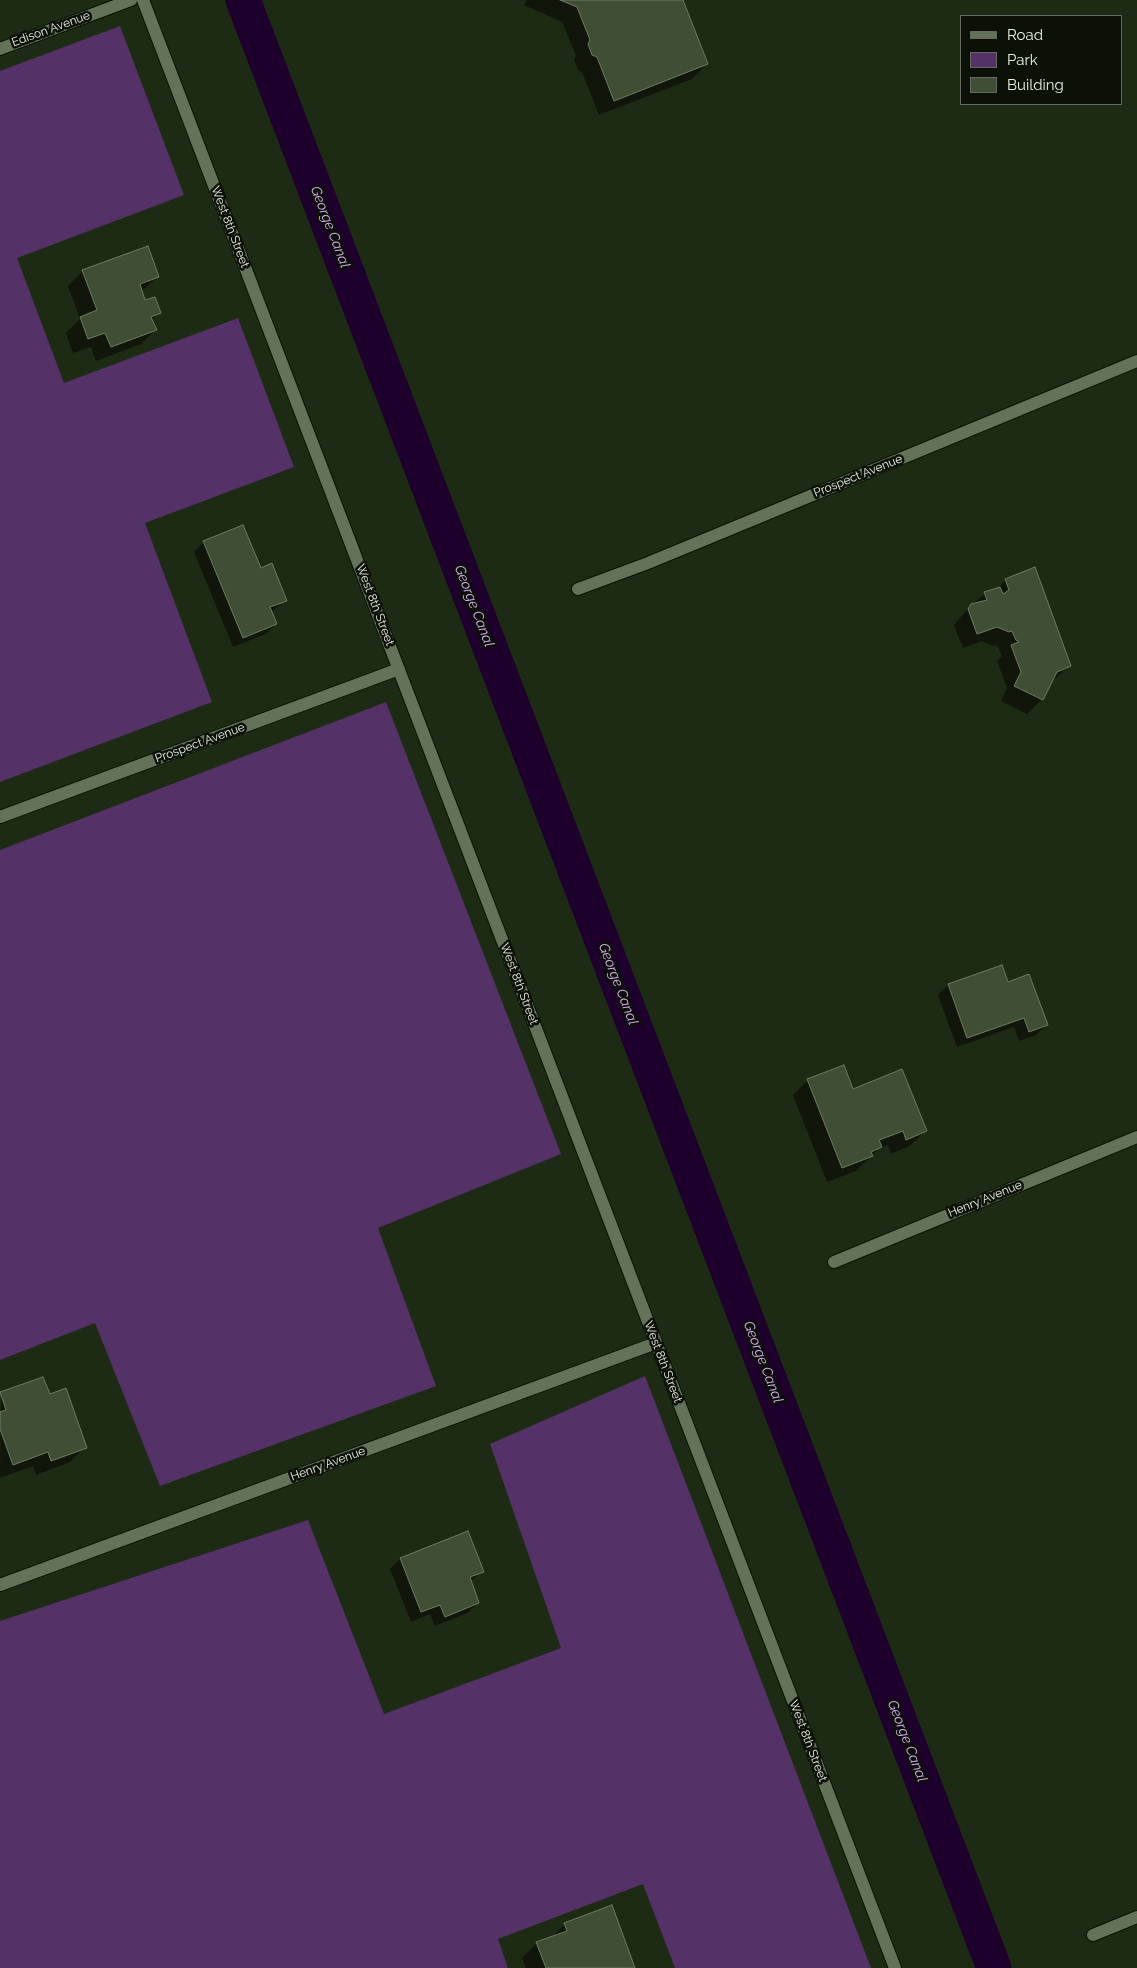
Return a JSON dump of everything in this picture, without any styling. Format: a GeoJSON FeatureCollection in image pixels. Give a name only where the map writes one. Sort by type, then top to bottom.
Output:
{"type":"FeatureCollection","features":[{"type":"Feature","properties":{"kind":"street","name":"Edison Avenue"},"geometry":{"type":"LineString","coordinates":[[0,48],[131,0]]}},
{"type":"Feature","properties":{"kind":"street","name":"West 8th Street"},"geometry":{"type":"LineString","coordinates":[[143,0],[400,669],[894,1968]]}},
{"type":"Feature","properties":{"kind":"street","name":"Prospect Avenue"},"geometry":{"type":"LineString","coordinates":[[578,589],[648,563],[1137,361]]}},
{"type":"Feature","properties":{"kind":"street","name":"Prospect Avenue"},"geometry":{"type":"LineString","coordinates":[[0,817],[400,669]]}},
{"type":"Feature","properties":{"kind":"street","name":"Henry Avenue"},"geometry":{"type":"LineString","coordinates":[[834,1262],[1137,1137]]}},
{"type":"Feature","properties":{"kind":"street","name":"Henry Avenue"},"geometry":{"type":"LineString","coordinates":[[0,1585],[656,1343]]}},
{"type":"Feature","properties":{"kind":"street"},"geometry":{"type":"LineString","coordinates":[[1092,1935],[1137,1917]]}},
{"type":"Feature","properties":{"kind":"green space"},"geometry":{"type":"Polygon","coordinates":[[[120,26],[184,195],[17,258],[64,383],[238,318],[294,467],[145,523],[212,702],[0,782],[0,71],[120,26]]]}},
{"type":"Feature","properties":{"kind":"green space"},"geometry":{"type":"Polygon","coordinates":[[[386,702],[561,1154],[378,1228],[436,1386],[160,1486],[95,1323],[0,1360],[0,850],[386,702]]]}},
{"type":"Feature","properties":{"kind":"green space"},"geometry":{"type":"Polygon","coordinates":[[[645,1376],[871,1968],[675,1968],[643,1884],[498,1939],[508,1968],[0,1968],[0,1621],[308,1520],[384,1714],[561,1648],[490,1444],[645,1376]]]}},
{"type":"Feature","properties":{"kind":"building"},"geometry":{"type":"Polygon","coordinates":[[[560,0],[683,0],[708,64],[614,101],[597,57],[592,55],[588,44],[590,40],[577,7],[560,0]]]}},
{"type":"Feature","properties":{"kind":"building"},"geometry":{"type":"Polygon","coordinates":[[[148,246],[159,277],[140,284],[145,300],[155,297],[161,313],[151,317],[157,330],[111,347],[105,333],[88,339],[80,317],[97,310],[82,270],[148,246]]]}},
{"type":"Feature","properties":{"kind":"building"},"geometry":{"type":"Polygon","coordinates":[[[243,525],[261,568],[272,563],[287,601],[270,607],[277,624],[243,638],[203,541],[243,525]]]}},
{"type":"Feature","properties":{"kind":"building"},"geometry":{"type":"Polygon","coordinates":[[[1035,567],[1071,666],[1057,672],[1043,700],[1014,686],[1021,672],[1011,645],[1019,642],[1012,631],[1009,632],[997,627],[977,634],[968,609],[971,604],[987,600],[984,592],[1000,587],[1003,594],[1009,590],[1005,579],[1035,567]]]}},
{"type":"Feature","properties":{"kind":"building"},"geometry":{"type":"Polygon","coordinates":[[[1002,965],[1008,982],[1029,974],[1048,1025],[1029,1032],[1024,1018],[967,1038],[948,984],[1002,965]]]}},
{"type":"Feature","properties":{"kind":"building"},"geometry":{"type":"Polygon","coordinates":[[[844,1065],[853,1089],[902,1069],[927,1131],[906,1140],[903,1131],[879,1140],[882,1147],[871,1152],[873,1156],[842,1168],[807,1079],[844,1065]]]}},
{"type":"Feature","properties":{"kind":"building"},"geometry":{"type":"Polygon","coordinates":[[[43,1377],[50,1394],[66,1388],[87,1448],[51,1461],[48,1452],[13,1465],[0,1429],[0,1412],[6,1410],[0,1392],[43,1377]]]}},
{"type":"Feature","properties":{"kind":"building"},"geometry":{"type":"Polygon","coordinates":[[[468,1531],[484,1572],[470,1577],[479,1603],[445,1617],[440,1605],[421,1612],[400,1558],[468,1531]]]}},
{"type":"Feature","properties":{"kind":"building"},"geometry":{"type":"Polygon","coordinates":[[[612,1905],[635,1968],[546,1968],[536,1942],[567,1931],[564,1923],[612,1905]]]}},
{"type":"Feature","properties":{"kind":"waterway","name":"George Canal"},"geometry":{"type":"LineString","coordinates":[[243,0],[994,1968]]}}]}
